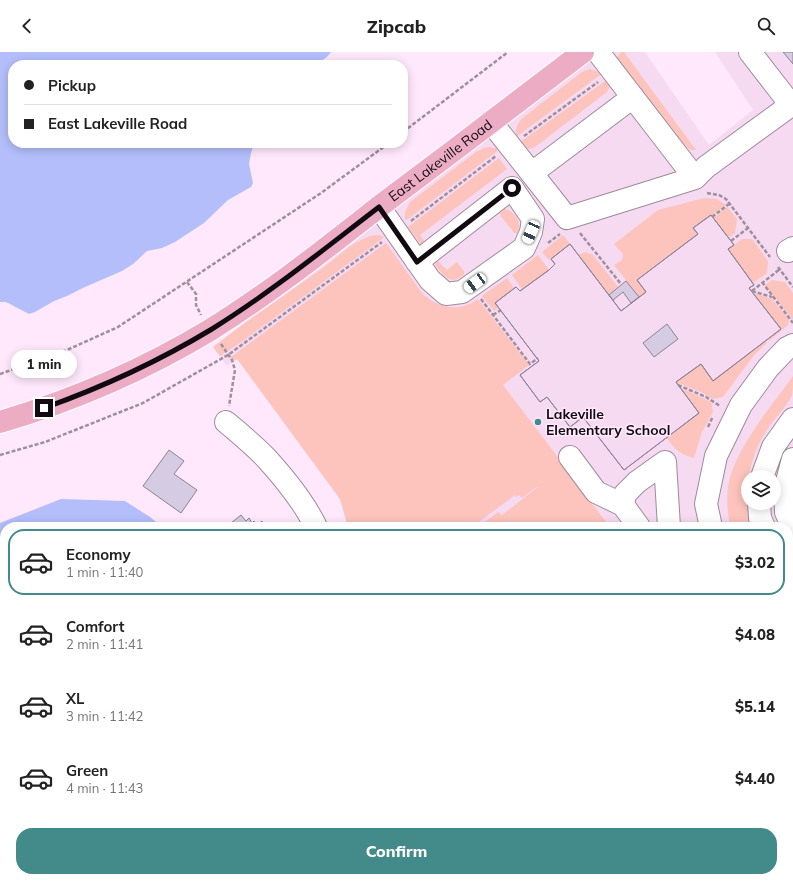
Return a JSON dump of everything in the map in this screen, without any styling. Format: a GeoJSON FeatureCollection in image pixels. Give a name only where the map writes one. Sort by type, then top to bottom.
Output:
{"type":"FeatureCollection","features":[{"type":"Feature","properties":{"kind":"main road","name":"East Lakeville Road"},"geometry":{"type":"LineString","coordinates":[[0,422],[52,405],[111,382],[162,357],[211,329],[269,290],[583,52]]}},
{"type":"Feature","properties":{"kind":"street"},"geometry":{"type":"LineString","coordinates":[[598,52],[633,97],[698,187]]}},
{"type":"Feature","properties":{"kind":"street"},"geometry":{"type":"LineString","coordinates":[[698,187],[706,167],[792,105],[750,52]]}},
{"type":"Feature","properties":{"kind":"street"},"geometry":{"type":"LineString","coordinates":[[532,173],[633,97]]}},
{"type":"Feature","properties":{"kind":"street"},"geometry":{"type":"LineString","coordinates":[[491,122],[567,218],[698,187]]}},
{"type":"Feature","properties":{"kind":"street"},"geometry":{"type":"LineString","coordinates":[[379,207],[417,262],[430,280],[446,294],[462,292],[524,248],[531,232],[533,219],[512,188],[417,262]]}},
{"type":"Feature","properties":{"kind":"street"},"geometry":{"type":"LineString","coordinates":[[710,522],[706,504],[716,456],[740,406],[768,368],[787,348],[793,346]]}},
{"type":"Feature","properties":{"kind":"street"},"geometry":{"type":"LineString","coordinates":[[764,470],[773,446],[793,419]]}},
{"type":"Feature","properties":{"kind":"street"},"geometry":{"type":"LineString","coordinates":[[226,422],[267,459],[293,490],[313,522]]}},
{"type":"Feature","properties":{"kind":"street"},"geometry":{"type":"LineString","coordinates":[[570,456],[596,492],[623,505],[635,522]]}},
{"type":"Feature","properties":{"kind":"street"},"geometry":{"type":"LineString","coordinates":[[790,522],[786,512],[786,489],[793,459]]}},
{"type":"Feature","properties":{"kind":"street"},"geometry":{"type":"LineString","coordinates":[[623,505],[625,494],[637,482],[665,462],[669,522]]}},
{"type":"Feature","properties":{"kind":"street"},"geometry":{"type":"LineString","coordinates":[[760,510],[762,522]]}},
{"type":"Feature","properties":{"kind":"path"},"geometry":{"type":"LineString","coordinates":[[408,128],[508,52]]}},
{"type":"Feature","properties":{"kind":"path"},"geometry":{"type":"LineString","coordinates":[[0,374],[67,350],[118,327],[321,193],[382,148]]}},
{"type":"Feature","properties":{"kind":"path"},"geometry":{"type":"LineString","coordinates":[[698,187],[708,193],[719,195],[726,199],[748,228],[781,258],[793,286]]}},
{"type":"Feature","properties":{"kind":"path"},"geometry":{"type":"LineString","coordinates":[[712,217],[729,204]]}},
{"type":"Feature","properties":{"kind":"path"},"geometry":{"type":"LineString","coordinates":[[576,228],[622,284]]}},
{"type":"Feature","properties":{"kind":"path"},"geometry":{"type":"LineString","coordinates":[[731,241],[748,228]]}},
{"type":"Feature","properties":{"kind":"path"},"geometry":{"type":"LineString","coordinates":[[547,244],[562,232]]}},
{"type":"Feature","properties":{"kind":"path"},"geometry":{"type":"LineString","coordinates":[[773,297],[752,291],[762,282],[781,258]]}},
{"type":"Feature","properties":{"kind":"path"},"geometry":{"type":"LineString","coordinates":[[187,282],[196,294],[196,305],[202,318],[211,329],[234,365],[235,370],[226,422]]}},
{"type":"Feature","properties":{"kind":"path"},"geometry":{"type":"LineString","coordinates":[[762,282],[793,323]]}},
{"type":"Feature","properties":{"kind":"path"},"geometry":{"type":"LineString","coordinates":[[478,296],[530,364],[538,358]]}},
{"type":"Feature","properties":{"kind":"path"},"geometry":{"type":"LineString","coordinates":[[493,315],[501,310]]}},
{"type":"Feature","properties":{"kind":"path"},"geometry":{"type":"LineString","coordinates":[[678,385],[706,397],[720,406]]}},
{"type":"Feature","properties":{"kind":"shaded area","name":"Lakeville Elementary School"},"geometry":{"type":"Polygon","coordinates":[[[595,52],[645,52],[709,145],[753,110],[715,52],[793,52],[793,522],[347,522],[340,499],[237,359],[227,366],[213,347],[595,52]]]}},
{"type":"Feature","properties":{"kind":"shaded area"},"geometry":{"type":"Polygon","coordinates":[[[621,52],[624,52],[696,150],[691,150],[680,142],[617,60],[617,57],[621,52]]]}},
{"type":"Feature","properties":{"kind":"shaded area"},"geometry":{"type":"Polygon","coordinates":[[[590,69],[603,73],[516,137],[517,128],[523,118],[582,72],[590,69]]]}},
{"type":"Feature","properties":{"kind":"shaded area"},"geometry":{"type":"Polygon","coordinates":[[[608,79],[610,86],[607,92],[535,147],[530,149],[526,148],[519,143],[608,79]]]}},
{"type":"Feature","properties":{"kind":"shaded area"},"geometry":{"type":"Polygon","coordinates":[[[489,147],[499,149],[405,220],[405,212],[410,202],[476,152],[489,147]]]}},
{"type":"Feature","properties":{"kind":"shaded area"},"geometry":{"type":"Polygon","coordinates":[[[499,158],[507,169],[420,235],[427,245],[423,247],[408,227],[499,158]]]}},
{"type":"Feature","properties":{"kind":"shaded area"},"geometry":{"type":"Polygon","coordinates":[[[704,198],[717,199],[726,205],[694,228],[698,234],[637,279],[646,292],[639,297],[614,265],[622,260],[623,254],[614,244],[658,210],[704,198]]]}},
{"type":"Feature","properties":{"kind":"shaded area"},"geometry":{"type":"Polygon","coordinates":[[[727,207],[737,219],[735,233],[728,238],[713,218],[727,207]]]}},
{"type":"Feature","properties":{"kind":"shaded area"},"geometry":{"type":"Polygon","coordinates":[[[504,209],[512,212],[517,218],[519,229],[517,233],[514,233],[500,215],[504,209]]]}},
{"type":"Feature","properties":{"kind":"shaded area"},"geometry":{"type":"Polygon","coordinates":[[[374,235],[384,236],[382,239],[240,343],[220,356],[213,347],[320,270],[352,245],[366,237],[374,235]]]}},
{"type":"Feature","properties":{"kind":"shaded area"},"geometry":{"type":"Polygon","coordinates":[[[563,235],[570,244],[549,260],[542,252],[563,235]]]}},
{"type":"Feature","properties":{"kind":"shaded area"},"geometry":{"type":"Polygon","coordinates":[[[742,239],[752,239],[768,261],[767,273],[753,283],[728,249],[742,239]]]}},
{"type":"Feature","properties":{"kind":"shaded area"},"geometry":{"type":"Polygon","coordinates":[[[386,243],[422,293],[434,302],[448,307],[456,307],[463,306],[478,299],[529,365],[503,385],[606,522],[485,522],[498,512],[502,515],[538,487],[522,498],[519,495],[516,497],[515,495],[479,522],[347,522],[340,499],[237,359],[234,361],[231,357],[386,243]]]}},
{"type":"Feature","properties":{"kind":"shaded area"},"geometry":{"type":"Polygon","coordinates":[[[586,252],[593,255],[619,288],[609,295],[578,255],[586,252]]]}},
{"type":"Feature","properties":{"kind":"shaded area"},"geometry":{"type":"Polygon","coordinates":[[[538,255],[549,270],[522,289],[512,275],[538,255]]]}},
{"type":"Feature","properties":{"kind":"shaded area"},"geometry":{"type":"Polygon","coordinates":[[[438,261],[447,270],[457,262],[464,271],[464,274],[455,280],[448,279],[436,266],[435,264],[438,261]]]}},
{"type":"Feature","properties":{"kind":"shaded area"},"geometry":{"type":"Polygon","coordinates":[[[507,278],[514,288],[496,302],[499,307],[494,311],[482,296],[507,278]]]}},
{"type":"Feature","properties":{"kind":"shaded area"},"geometry":{"type":"Polygon","coordinates":[[[772,280],[785,282],[793,293],[793,320],[765,285],[772,280]]]}},
{"type":"Feature","properties":{"kind":"shaded area"},"geometry":{"type":"Polygon","coordinates":[[[755,293],[772,299],[789,320],[788,325],[769,341],[768,339],[781,329],[754,294],[755,293]]]}},
{"type":"Feature","properties":{"kind":"shaded area"},"geometry":{"type":"Polygon","coordinates":[[[765,341],[767,343],[755,354],[723,397],[713,399],[703,393],[676,382],[701,364],[713,380],[765,341]]]}},
{"type":"Feature","properties":{"kind":"shaded area"},"geometry":{"type":"Polygon","coordinates":[[[793,376],[792,395],[760,441],[750,470],[741,470],[741,510],[749,510],[751,522],[729,522],[727,502],[728,487],[738,458],[754,429],[793,376]]]}},
{"type":"Feature","properties":{"kind":"shaded area"},"geometry":{"type":"Polygon","coordinates":[[[681,388],[711,402],[713,412],[702,432],[694,458],[678,451],[667,438],[699,413],[681,388]]]}},
{"type":"Feature","properties":{"kind":"water"},"geometry":{"type":"Polygon","coordinates":[[[0,52],[331,52],[322,60],[8,60],[8,148],[252,148],[249,164],[253,183],[251,187],[228,200],[204,223],[175,242],[162,248],[147,251],[133,264],[122,271],[54,301],[35,312],[29,314],[6,302],[0,302],[0,52]]]}},
{"type":"Feature","properties":{"kind":"water"},"geometry":{"type":"Polygon","coordinates":[[[61,499],[125,501],[156,522],[3,522],[61,499]]]}},
{"type":"Feature","properties":{"kind":"building"},"geometry":{"type":"Polygon","coordinates":[[[783,52],[793,52],[793,64],[783,52]]]}},
{"type":"Feature","properties":{"kind":"building"},"geometry":{"type":"Polygon","coordinates":[[[711,215],[734,245],[728,249],[754,285],[749,288],[781,329],[713,381],[701,364],[676,382],[699,413],[624,470],[583,417],[570,427],[547,397],[540,402],[520,375],[539,361],[495,303],[516,287],[520,291],[549,270],[555,264],[551,259],[570,244],[621,311],[646,292],[637,280],[698,234],[693,228],[711,215]],[[667,324],[643,343],[654,357],[678,339],[667,324]]]}},
{"type":"Feature","properties":{"kind":"building"},"geometry":{"type":"Polygon","coordinates":[[[711,215],[734,245],[728,249],[754,285],[749,288],[781,329],[713,381],[701,364],[676,382],[699,413],[624,470],[583,417],[570,427],[547,397],[540,402],[520,375],[539,361],[495,303],[516,287],[520,291],[549,270],[555,264],[551,259],[570,244],[621,311],[646,292],[637,280],[698,234],[693,228],[711,215]]]}},
{"type":"Feature","properties":{"kind":"building"},"geometry":{"type":"Polygon","coordinates":[[[626,281],[639,297],[631,303],[623,292],[613,300],[609,295],[626,281]]]}},
{"type":"Feature","properties":{"kind":"building"},"geometry":{"type":"Polygon","coordinates":[[[169,450],[184,461],[174,474],[197,490],[181,513],[143,486],[169,450]]]}},
{"type":"Feature","properties":{"kind":"building"},"geometry":{"type":"Polygon","coordinates":[[[241,515],[246,521],[249,518],[251,522],[232,522],[241,515]]]}},
{"type":"Feature","properties":{"kind":"place","name":"Lakeville Elementary School"},"geometry":{"type":"Point","coordinates":[538,422]}},
{"type":"Feature","properties":{"kind":"route"},"geometry":{"type":"LineString","coordinates":[[44,408],[111,382],[187,344],[238,312],[275,286],[379,207],[417,262],[512,188]]}}]}
